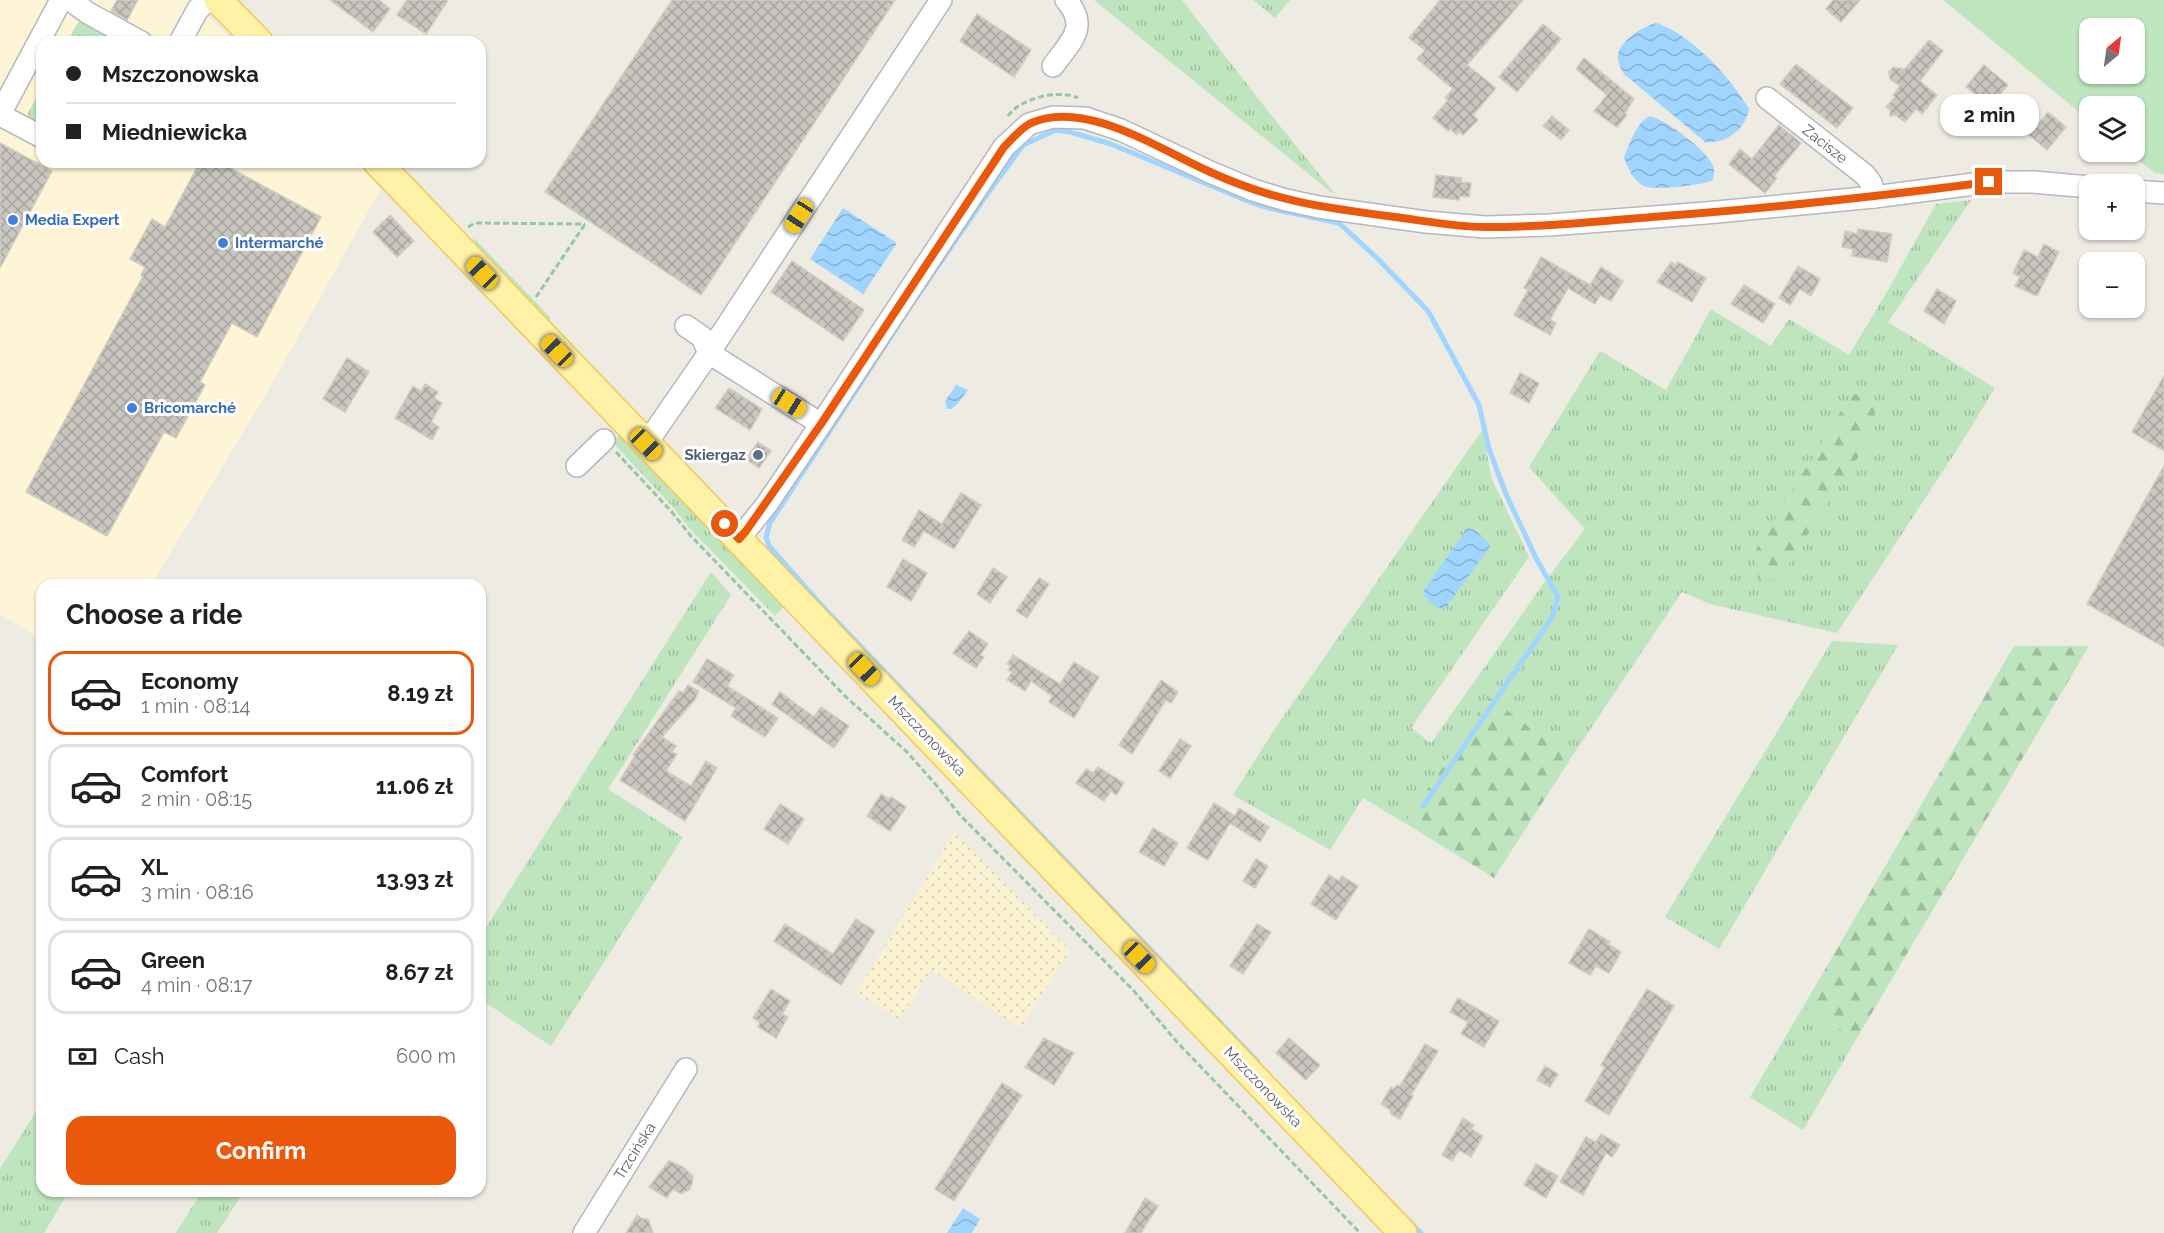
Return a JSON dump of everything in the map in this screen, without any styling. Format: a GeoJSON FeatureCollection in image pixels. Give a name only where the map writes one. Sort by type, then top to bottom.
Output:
{"type":"FeatureCollection","features":[{"type":"Feature","properties":{"kind":"main road"},"geometry":{"type":"LineString","coordinates":[[218,0],[253,36]]}},
{"type":"Feature","properties":{"kind":"main road","name":"Mszczonowska"},"geometry":{"type":"LineString","coordinates":[[382,168],[1403,1233]]}},
{"type":"Feature","properties":{"kind":"street"},"geometry":{"type":"LineString","coordinates":[[42,36],[61,0]]}},
{"type":"Feature","properties":{"kind":"street"},"geometry":{"type":"LineString","coordinates":[[70,0],[88,13],[130,36]]}},
{"type":"Feature","properties":{"kind":"street"},"geometry":{"type":"LineString","coordinates":[[183,36],[198,9],[209,0]]}},
{"type":"Feature","properties":{"kind":"street"},"geometry":{"type":"LineString","coordinates":[[646,444],[709,353],[941,0]]}},
{"type":"Feature","properties":{"kind":"street"},"geometry":{"type":"LineString","coordinates":[[1053,66],[1076,34],[1079,24],[1076,12],[1066,0]]}},
{"type":"Feature","properties":{"kind":"street"},"geometry":{"type":"LineString","coordinates":[[36,47],[0,114],[36,134]]}},
{"type":"Feature","properties":{"kind":"street","name":"Zacisze"},"geometry":{"type":"LineString","coordinates":[[1767,98],[1865,175],[1871,183],[1874,197]]}},
{"type":"Feature","properties":{"kind":"street"},"geometry":{"type":"LineString","coordinates":[[739,539],[767,504],[1004,147],[1029,124],[1053,117],[1085,118],[1121,130],[1210,172],[1253,190],[1286,200],[1426,222],[1485,227],[1549,225],[1706,213],[1874,197],[1989,182],[2079,182]]}},
{"type":"Feature","properties":{"kind":"street"},"geometry":{"type":"LineString","coordinates":[[2145,189],[2164,193]]}},
{"type":"Feature","properties":{"kind":"street"},"geometry":{"type":"LineString","coordinates":[[686,326],[702,337],[709,353],[821,424]]}},
{"type":"Feature","properties":{"kind":"street"},"geometry":{"type":"LineString","coordinates":[[577,466],[604,440]]}},
{"type":"Feature","properties":{"kind":"street","name":"Trzcińska"},"geometry":{"type":"LineString","coordinates":[[584,1233],[686,1070]]}},
{"type":"Feature","properties":{"kind":"path"},"geometry":{"type":"LineString","coordinates":[[1038,97],[1072,95],[1083,100]]}},
{"type":"Feature","properties":{"kind":"path"},"geometry":{"type":"LineString","coordinates":[[468,227],[475,223],[585,224],[536,297]]}},
{"type":"Feature","properties":{"kind":"path"},"geometry":{"type":"LineString","coordinates":[[604,440],[671,511],[690,535],[845,696],[907,752],[959,814],[1134,991],[1172,1036],[1360,1233]]}},
{"type":"Feature","properties":{"kind":"shaded area"},"geometry":{"type":"Polygon","coordinates":[[[0,0],[190,0],[229,36],[36,36],[36,168],[371,168],[385,181],[268,391],[155,579],[36,579],[36,636],[0,614],[0,0]]]}},
{"type":"Feature","properties":{"kind":"green space"},"geometry":{"type":"Polygon","coordinates":[[[1094,0],[1182,0],[1335,194],[1331,192],[1094,0]]]}},
{"type":"Feature","properties":{"kind":"green space"},"geometry":{"type":"Polygon","coordinates":[[[1253,0],[1290,0],[1275,18],[1253,0]]]}},
{"type":"Feature","properties":{"kind":"green space"},"geometry":{"type":"Polygon","coordinates":[[[1943,0],[2164,0],[2164,174],[2155,173],[2141,162],[2145,162],[2145,96],[2079,96],[2079,112],[1943,0]]]}},
{"type":"Feature","properties":{"kind":"green space"},"geometry":{"type":"Polygon","coordinates":[[[83,19],[116,36],[70,36],[77,24],[83,19]]]}},
{"type":"Feature","properties":{"kind":"green space"},"geometry":{"type":"Polygon","coordinates":[[[36,98],[34,122],[29,120],[28,113],[36,98]]]}},
{"type":"Feature","properties":{"kind":"green space"},"geometry":{"type":"Polygon","coordinates":[[[1971,200],[1888,322],[1995,388],[1837,633],[1710,604],[1682,592],[1571,758],[1489,697],[1405,823],[1363,798],[1330,850],[1233,795],[1276,727],[1483,429],[1491,477],[1529,557],[1411,728],[1431,743],[1585,529],[1529,467],[1600,351],[1666,390],[1711,309],[1771,346],[1789,319],[1849,355],[1936,204],[1971,200]]]}},
{"type":"Feature","properties":{"kind":"green space"},"geometry":{"type":"Polygon","coordinates":[[[473,237],[551,318],[549,320],[476,244],[473,237]]]}},
{"type":"Feature","properties":{"kind":"green space"},"geometry":{"type":"Polygon","coordinates":[[[1852,393],[1878,402],[1868,442],[1779,579],[1759,582],[1754,553],[1852,393]]]}},
{"type":"Feature","properties":{"kind":"green space"},"geometry":{"type":"Polygon","coordinates":[[[623,432],[688,507],[783,602],[783,607],[775,616],[691,530],[673,507],[612,442],[623,432]]]}},
{"type":"Feature","properties":{"kind":"green space"},"geometry":{"type":"Polygon","coordinates":[[[711,572],[731,595],[608,789],[683,837],[551,1046],[486,1003],[486,928],[711,572]]]}},
{"type":"Feature","properties":{"kind":"green space"},"geometry":{"type":"Polygon","coordinates":[[[1832,641],[1898,645],[1719,949],[1665,917],[1832,641]]]}},
{"type":"Feature","properties":{"kind":"green space"},"geometry":{"type":"Polygon","coordinates":[[[2014,646],[2089,646],[1857,1038],[1803,1007],[2014,646]]]}},
{"type":"Feature","properties":{"kind":"green space"},"geometry":{"type":"Polygon","coordinates":[[[1489,697],[1571,758],[1494,878],[1405,823],[1489,697]]]}},
{"type":"Feature","properties":{"kind":"green space"},"geometry":{"type":"Polygon","coordinates":[[[1803,1007],[1857,1038],[1803,1130],[1750,1097],[1803,1007]]]}},
{"type":"Feature","properties":{"kind":"green space"},"geometry":{"type":"Polygon","coordinates":[[[36,1112],[36,1197],[65,1197],[44,1233],[0,1233],[0,1169],[36,1112]]]}},
{"type":"Feature","properties":{"kind":"green space"},"geometry":{"type":"Polygon","coordinates":[[[198,1197],[240,1197],[217,1233],[176,1233],[198,1197]]]}},
{"type":"Feature","properties":{"kind":"sand"},"geometry":{"type":"Polygon","coordinates":[[[954,832],[1070,950],[1021,1028],[931,970],[900,1020],[856,993],[954,832]]]}},
{"type":"Feature","properties":{"kind":"water"},"geometry":{"type":"Polygon","coordinates":[[[1657,23],[1684,38],[1709,59],[1741,96],[1749,109],[1739,129],[1727,138],[1705,142],[1624,74],[1618,54],[1625,41],[1647,26],[1657,23]]]}},
{"type":"Feature","properties":{"kind":"water"},"geometry":{"type":"Polygon","coordinates":[[[1650,116],[1675,129],[1703,152],[1714,168],[1713,180],[1691,185],[1652,188],[1642,185],[1635,179],[1624,157],[1637,128],[1650,116]]]}},
{"type":"Feature","properties":{"kind":"water"},"geometry":{"type":"Polygon","coordinates":[[[843,208],[897,243],[863,294],[810,259],[843,208]]]}},
{"type":"Feature","properties":{"kind":"water"},"geometry":{"type":"Polygon","coordinates":[[[956,385],[968,390],[952,409],[947,409],[945,401],[956,385]]]}},
{"type":"Feature","properties":{"kind":"water"},"geometry":{"type":"Polygon","coordinates":[[[1468,527],[1490,544],[1489,548],[1444,610],[1429,601],[1423,592],[1468,527]]]}},
{"type":"Feature","properties":{"kind":"water"},"geometry":{"type":"Polygon","coordinates":[[[963,1208],[980,1219],[972,1233],[947,1233],[963,1208]]]}},
{"type":"Feature","properties":{"kind":"building"},"geometry":{"type":"Polygon","coordinates":[[[117,0],[138,0],[127,20],[111,11],[117,0]]]}},
{"type":"Feature","properties":{"kind":"building"},"geometry":{"type":"Polygon","coordinates":[[[330,0],[379,0],[390,9],[373,32],[330,0]]]}},
{"type":"Feature","properties":{"kind":"building"},"geometry":{"type":"Polygon","coordinates":[[[407,0],[448,0],[426,34],[397,15],[407,0]]]}},
{"type":"Feature","properties":{"kind":"building"},"geometry":{"type":"Polygon","coordinates":[[[672,0],[895,0],[701,295],[545,192],[672,0]]]}},
{"type":"Feature","properties":{"kind":"building"},"geometry":{"type":"Polygon","coordinates":[[[1440,0],[1523,0],[1467,65],[1496,88],[1473,115],[1478,120],[1463,135],[1459,132],[1457,135],[1450,129],[1448,131],[1433,118],[1448,100],[1445,98],[1453,89],[1417,59],[1425,50],[1409,38],[1440,0]]]}},
{"type":"Feature","properties":{"kind":"building"},"geometry":{"type":"Polygon","coordinates":[[[1833,0],[1860,0],[1841,22],[1826,9],[1833,0]]]}},
{"type":"Feature","properties":{"kind":"building"},"geometry":{"type":"Polygon","coordinates":[[[977,14],[1031,50],[1014,77],[960,41],[977,14]]]}},
{"type":"Feature","properties":{"kind":"building"},"geometry":{"type":"Polygon","coordinates":[[[1543,24],[1561,39],[1517,92],[1499,77],[1543,24]]]}},
{"type":"Feature","properties":{"kind":"building"},"geometry":{"type":"Polygon","coordinates":[[[1929,40],[1943,51],[1920,81],[1937,95],[1922,114],[1916,109],[1905,122],[1895,115],[1890,116],[1890,110],[1886,107],[1895,97],[1893,95],[1900,86],[1890,79],[1889,72],[1893,67],[1905,69],[1929,40]]]}},
{"type":"Feature","properties":{"kind":"building"},"geometry":{"type":"Polygon","coordinates":[[[1584,58],[1634,99],[1625,113],[1627,115],[1617,127],[1594,111],[1607,95],[1576,69],[1584,58]]]}},
{"type":"Feature","properties":{"kind":"building"},"geometry":{"type":"Polygon","coordinates":[[[1796,64],[1853,108],[1837,128],[1780,84],[1796,64]]]}},
{"type":"Feature","properties":{"kind":"building"},"geometry":{"type":"Polygon","coordinates":[[[1984,65],[2008,85],[1989,107],[1983,102],[1975,104],[1975,94],[1966,87],[1984,65]]]}},
{"type":"Feature","properties":{"kind":"building"},"geometry":{"type":"Polygon","coordinates":[[[2048,112],[2066,127],[2047,150],[2029,135],[2048,112]]]}},
{"type":"Feature","properties":{"kind":"building"},"geometry":{"type":"Polygon","coordinates":[[[1552,116],[1569,130],[1561,140],[1543,126],[1552,116]]]}},
{"type":"Feature","properties":{"kind":"building"},"geometry":{"type":"Polygon","coordinates":[[[1779,125],[1801,143],[1774,176],[1777,178],[1765,193],[1729,164],[1740,149],[1752,159],[1779,125]]]}},
{"type":"Feature","properties":{"kind":"building","name":"Media Expert"},"geometry":{"type":"Polygon","coordinates":[[[0,143],[36,162],[36,168],[46,168],[52,171],[0,268],[0,143]]]}},
{"type":"Feature","properties":{"kind":"building"},"geometry":{"type":"Polygon","coordinates":[[[197,168],[230,168],[321,217],[257,337],[232,323],[200,382],[205,385],[176,438],[164,432],[107,536],[26,492],[143,276],[141,275],[145,267],[130,259],[152,219],[165,227],[197,168]]]}},
{"type":"Feature","properties":{"kind":"building"},"geometry":{"type":"Polygon","coordinates":[[[1436,175],[1462,178],[1461,182],[1471,183],[1469,197],[1460,196],[1459,200],[1433,197],[1436,175]]]}},
{"type":"Feature","properties":{"kind":"building"},"geometry":{"type":"Polygon","coordinates":[[[390,215],[414,241],[397,257],[373,232],[390,215]]]}},
{"type":"Feature","properties":{"kind":"building"},"geometry":{"type":"Polygon","coordinates":[[[1858,229],[1892,234],[1887,262],[1852,256],[1853,249],[1842,247],[1845,231],[1857,234],[1858,229]]]}},
{"type":"Feature","properties":{"kind":"building"},"geometry":{"type":"Polygon","coordinates":[[[2044,244],[2059,252],[2037,296],[2015,286],[2020,277],[2013,273],[2024,250],[2038,257],[2044,244]]]}},
{"type":"Feature","properties":{"kind":"building"},"geometry":{"type":"Polygon","coordinates":[[[1541,257],[1590,285],[1601,267],[1623,281],[1611,301],[1600,295],[1595,304],[1568,288],[1550,320],[1556,323],[1550,335],[1514,315],[1528,290],[1524,288],[1541,257]]]}},
{"type":"Feature","properties":{"kind":"building"},"geometry":{"type":"Polygon","coordinates":[[[792,261],[864,310],[843,341],[771,292],[792,261]]]}},
{"type":"Feature","properties":{"kind":"building"},"geometry":{"type":"Polygon","coordinates":[[[1671,262],[1676,265],[1678,262],[1706,278],[1692,302],[1657,282],[1671,262]]]}},
{"type":"Feature","properties":{"kind":"building"},"geometry":{"type":"Polygon","coordinates":[[[1798,266],[1820,279],[1811,296],[1800,289],[1790,305],[1779,298],[1798,266]]]}},
{"type":"Feature","properties":{"kind":"building"},"geometry":{"type":"Polygon","coordinates":[[[1744,285],[1775,304],[1763,323],[1731,304],[1744,285]]]}},
{"type":"Feature","properties":{"kind":"building"},"geometry":{"type":"Polygon","coordinates":[[[1937,289],[1956,301],[1944,324],[1924,311],[1937,289]]]}},
{"type":"Feature","properties":{"kind":"building"},"geometry":{"type":"Polygon","coordinates":[[[347,358],[369,372],[345,412],[323,399],[347,358]]]}},
{"type":"Feature","properties":{"kind":"building"},"geometry":{"type":"Polygon","coordinates":[[[1520,373],[1539,383],[1529,403],[1510,393],[1520,373]]]}},
{"type":"Feature","properties":{"kind":"building"},"geometry":{"type":"Polygon","coordinates":[[[2164,376],[2164,451],[2132,432],[2164,376]]]}},
{"type":"Feature","properties":{"kind":"building"},"geometry":{"type":"Polygon","coordinates":[[[425,384],[438,392],[434,398],[442,403],[431,422],[439,427],[432,440],[395,418],[413,386],[421,391],[425,384]]]}},
{"type":"Feature","properties":{"kind":"building"},"geometry":{"type":"Polygon","coordinates":[[[729,388],[762,409],[750,430],[715,408],[729,388]]]}},
{"type":"Feature","properties":{"kind":"building","name":"Skiergaz"},"geometry":{"type":"Polygon","coordinates":[[[758,442],[771,451],[759,468],[746,459],[758,442]]]}},
{"type":"Feature","properties":{"kind":"building"},"geometry":{"type":"Polygon","coordinates":[[[2164,466],[2164,647],[2087,604],[2164,466]]]}},
{"type":"Feature","properties":{"kind":"building"},"geometry":{"type":"Polygon","coordinates":[[[961,493],[981,505],[954,549],[924,531],[914,547],[902,540],[919,510],[942,524],[961,493]]]}},
{"type":"Feature","properties":{"kind":"building"},"geometry":{"type":"Polygon","coordinates":[[[903,559],[927,573],[911,601],[887,587],[903,559]]]}},
{"type":"Feature","properties":{"kind":"building"},"geometry":{"type":"Polygon","coordinates":[[[993,568],[1007,577],[990,603],[977,594],[993,568]]]}},
{"type":"Feature","properties":{"kind":"building"},"geometry":{"type":"Polygon","coordinates":[[[1039,578],[1049,584],[1027,618],[1016,611],[1039,578]]]}},
{"type":"Feature","properties":{"kind":"building"},"geometry":{"type":"Polygon","coordinates":[[[969,631],[988,644],[980,655],[984,657],[976,668],[953,653],[969,631]]]}},
{"type":"Feature","properties":{"kind":"building"},"geometry":{"type":"Polygon","coordinates":[[[1013,655],[1060,684],[1074,662],[1099,677],[1074,718],[1049,702],[1052,696],[1031,681],[1025,691],[1007,680],[1012,672],[1008,670],[1011,666],[1007,664],[1013,655]]]}},
{"type":"Feature","properties":{"kind":"building"},"geometry":{"type":"Polygon","coordinates":[[[707,659],[734,675],[727,686],[778,718],[765,737],[731,716],[736,708],[693,682],[707,659]]]}},
{"type":"Feature","properties":{"kind":"building"},"geometry":{"type":"Polygon","coordinates":[[[1161,680],[1178,692],[1171,703],[1166,700],[1132,754],[1119,745],[1161,680]]]}},
{"type":"Feature","properties":{"kind":"building"},"geometry":{"type":"Polygon","coordinates":[[[688,685],[699,691],[694,701],[662,737],[676,746],[672,752],[677,754],[666,771],[691,786],[706,761],[717,768],[685,821],[620,780],[635,756],[633,755],[679,691],[683,693],[688,685]]]}},
{"type":"Feature","properties":{"kind":"building"},"geometry":{"type":"Polygon","coordinates":[[[780,692],[814,717],[821,707],[849,726],[834,748],[772,704],[780,692]]]}},
{"type":"Feature","properties":{"kind":"building"},"geometry":{"type":"Polygon","coordinates":[[[1180,739],[1191,746],[1170,778],[1159,771],[1180,739]]]}},
{"type":"Feature","properties":{"kind":"building"},"geometry":{"type":"Polygon","coordinates":[[[1098,767],[1124,783],[1116,795],[1111,791],[1104,801],[1076,783],[1086,769],[1093,773],[1098,767]]]}},
{"type":"Feature","properties":{"kind":"building"},"geometry":{"type":"Polygon","coordinates":[[[881,794],[889,799],[891,797],[906,807],[890,831],[867,816],[881,794]]]}},
{"type":"Feature","properties":{"kind":"building"},"geometry":{"type":"Polygon","coordinates":[[[1214,803],[1235,816],[1239,808],[1269,827],[1260,842],[1230,823],[1208,860],[1187,848],[1214,803]]]}},
{"type":"Feature","properties":{"kind":"building"},"geometry":{"type":"Polygon","coordinates":[[[780,804],[804,819],[788,844],[764,829],[780,804]]]}},
{"type":"Feature","properties":{"kind":"building"},"geometry":{"type":"Polygon","coordinates":[[[1153,828],[1178,843],[1164,866],[1139,852],[1153,828]]]}},
{"type":"Feature","properties":{"kind":"building"},"geometry":{"type":"Polygon","coordinates":[[[1256,859],[1268,866],[1255,888],[1243,881],[1256,859]]]}},
{"type":"Feature","properties":{"kind":"building"},"geometry":{"type":"Polygon","coordinates":[[[1329,875],[1339,881],[1342,876],[1358,886],[1336,920],[1311,904],[1329,875]]]}},
{"type":"Feature","properties":{"kind":"building"},"geometry":{"type":"Polygon","coordinates":[[[856,919],[875,931],[841,985],[774,941],[785,924],[833,954],[856,919]]]}},
{"type":"Feature","properties":{"kind":"building"},"geometry":{"type":"Polygon","coordinates":[[[1257,924],[1271,932],[1243,974],[1230,966],[1257,924]]]}},
{"type":"Feature","properties":{"kind":"building"},"geometry":{"type":"Polygon","coordinates":[[[1589,929],[1621,952],[1609,973],[1596,966],[1590,975],[1569,963],[1589,929]]]}},
{"type":"Feature","properties":{"kind":"building"},"geometry":{"type":"Polygon","coordinates":[[[771,989],[790,1001],[782,1014],[788,1017],[776,1038],[758,1027],[760,1022],[753,1018],[771,989]]]}},
{"type":"Feature","properties":{"kind":"building"},"geometry":{"type":"Polygon","coordinates":[[[1647,989],[1674,1006],[1609,1115],[1585,1101],[1605,1067],[1601,1065],[1647,989]]]}},
{"type":"Feature","properties":{"kind":"building"},"geometry":{"type":"Polygon","coordinates":[[[1458,998],[1499,1021],[1484,1047],[1461,1034],[1468,1022],[1450,1012],[1458,998]]]}},
{"type":"Feature","properties":{"kind":"building"},"geometry":{"type":"Polygon","coordinates":[[[1044,1038],[1074,1053],[1054,1085],[1025,1067],[1044,1038]]]}},
{"type":"Feature","properties":{"kind":"building"},"geometry":{"type":"Polygon","coordinates":[[[1289,1038],[1320,1065],[1306,1080],[1276,1053],[1289,1038]]]}},
{"type":"Feature","properties":{"kind":"building"},"geometry":{"type":"Polygon","coordinates":[[[1425,1044],[1438,1051],[1411,1095],[1413,1096],[1400,1119],[1381,1104],[1391,1087],[1394,1089],[1397,1085],[1400,1086],[1425,1044]]]}},
{"type":"Feature","properties":{"kind":"building"},"geometry":{"type":"Polygon","coordinates":[[[1545,1066],[1558,1074],[1550,1087],[1537,1080],[1545,1066]]]}},
{"type":"Feature","properties":{"kind":"building"},"geometry":{"type":"Polygon","coordinates":[[[1002,1083],[1022,1095],[954,1201],[935,1189],[1002,1083]]]}},
{"type":"Feature","properties":{"kind":"building"},"geometry":{"type":"Polygon","coordinates":[[[1463,1118],[1474,1125],[1471,1129],[1483,1136],[1471,1157],[1459,1150],[1452,1161],[1442,1155],[1463,1118]]]}},
{"type":"Feature","properties":{"kind":"building"},"geometry":{"type":"Polygon","coordinates":[[[1601,1134],[1620,1145],[1612,1157],[1606,1153],[1583,1195],[1560,1182],[1586,1137],[1596,1142],[1601,1134]]]}},
{"type":"Feature","properties":{"kind":"building"},"geometry":{"type":"Polygon","coordinates":[[[669,1161],[683,1167],[693,1176],[689,1190],[681,1194],[673,1189],[667,1198],[649,1187],[669,1161]]]}},
{"type":"Feature","properties":{"kind":"building"},"geometry":{"type":"Polygon","coordinates":[[[1536,1164],[1558,1176],[1546,1198],[1524,1185],[1536,1164]]]}},
{"type":"Feature","properties":{"kind":"building"},"geometry":{"type":"Polygon","coordinates":[[[1145,1198],[1158,1206],[1141,1233],[1125,1233],[1145,1198]]]}},
{"type":"Feature","properties":{"kind":"building"},"geometry":{"type":"Polygon","coordinates":[[[637,1215],[648,1219],[653,1233],[626,1233],[637,1215]]]}},
{"type":"Feature","properties":{"kind":"waterway"},"geometry":{"type":"LineString","coordinates":[[1257,1061],[824,608],[769,546],[766,537],[770,523],[909,309],[1023,145],[1056,130],[1070,132],[1111,144],[1250,202],[1339,223],[1378,259],[1428,311],[1479,405],[1489,449],[1506,494],[1536,558],[1558,597],[1553,616],[1423,806]]}},
{"type":"Feature","properties":{"kind":"waterway"},"geometry":{"type":"LineString","coordinates":[[1410,1222],[1421,1233]]}},
{"type":"Feature","properties":{"kind":"place","name":"Media Expert"},"geometry":{"type":"Point","coordinates":[13,220]}},
{"type":"Feature","properties":{"kind":"place","name":"Intermarché"},"geometry":{"type":"Point","coordinates":[223,243]}},
{"type":"Feature","properties":{"kind":"place","name":"Bricomarché"},"geometry":{"type":"Point","coordinates":[132,408]}},
{"type":"Feature","properties":{"kind":"place","name":"Skiergaz"},"geometry":{"type":"Point","coordinates":[758,455]}},
{"type":"Feature","properties":{"kind":"route"},"geometry":{"type":"LineString","coordinates":[[725,524],[739,539],[746,531],[821,424],[1004,147],[1029,124],[1053,117],[1085,118],[1121,130],[1210,172],[1253,190],[1286,200],[1426,222],[1485,227],[1549,225],[1706,213],[1874,197],[1989,182]]}}]}
